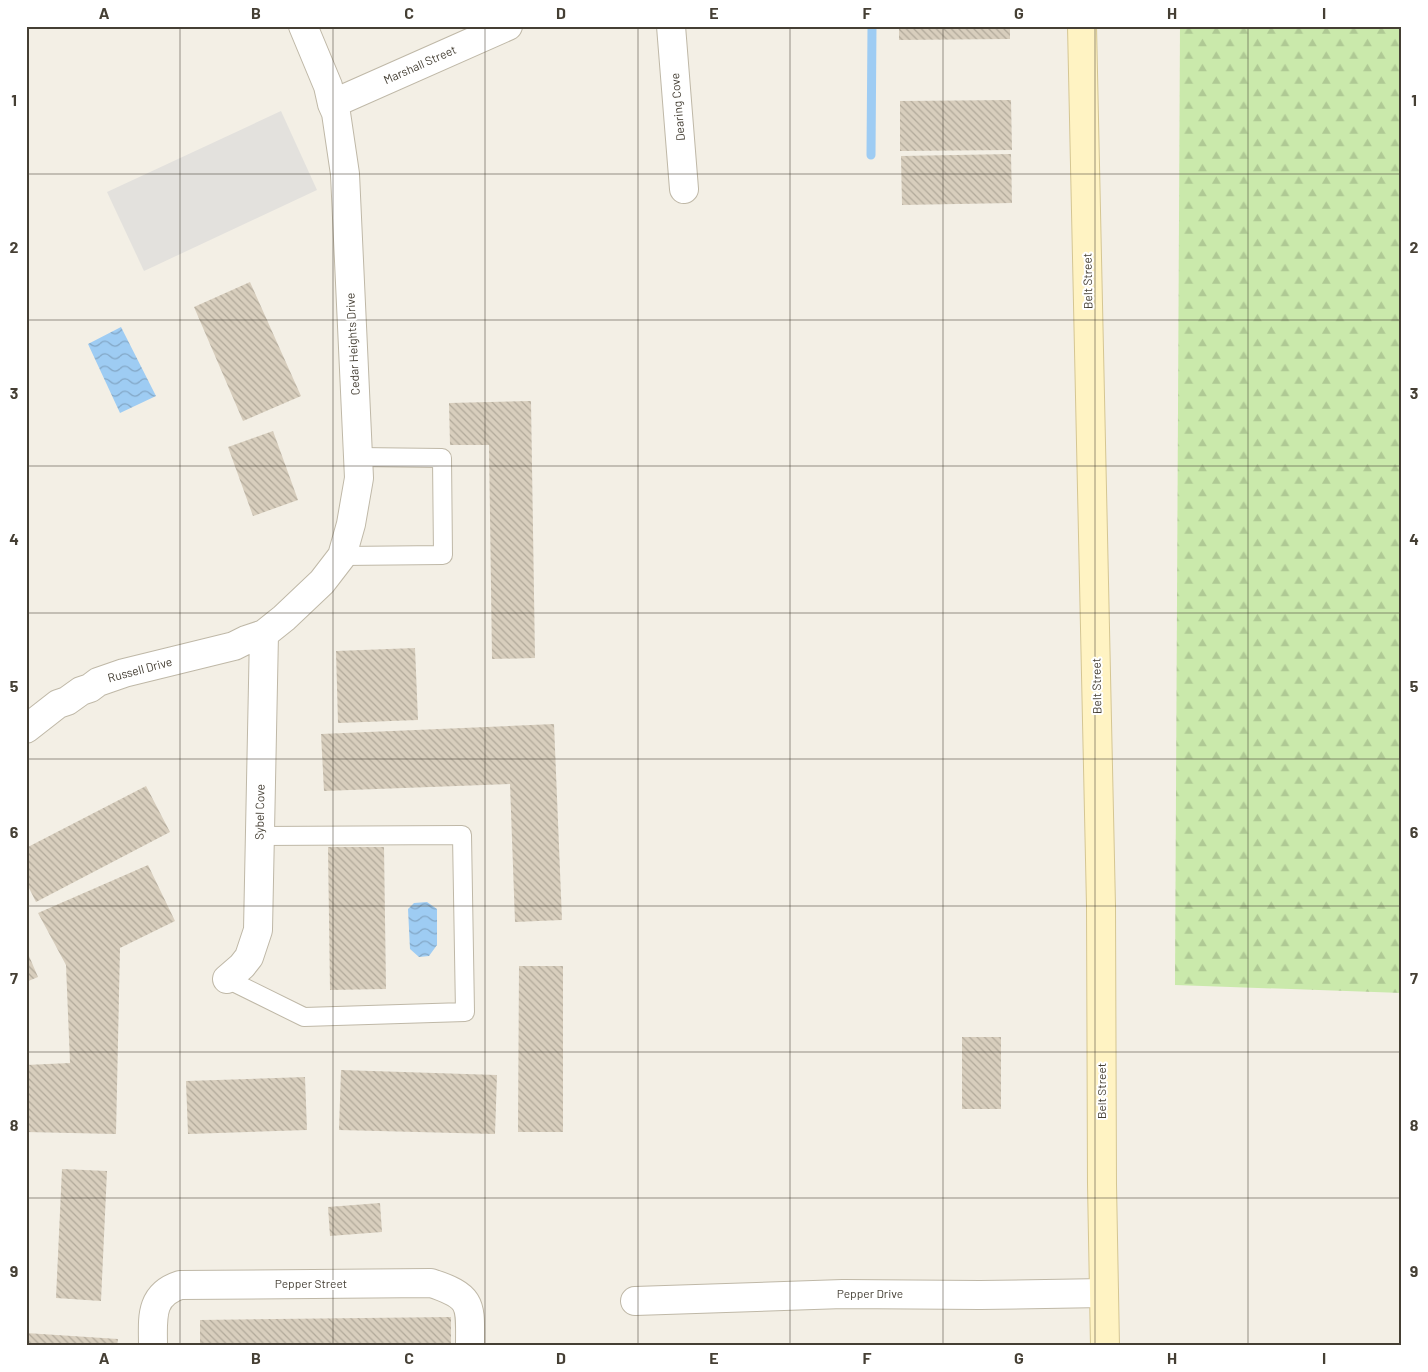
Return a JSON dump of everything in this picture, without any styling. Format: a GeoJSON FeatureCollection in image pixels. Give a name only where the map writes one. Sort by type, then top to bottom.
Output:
{"type":"FeatureCollection","features":[{"type":"Feature","properties":{"kind":"street","name":"Cedar Heights Drive"},"geometry":{"type":"LineString","coordinates":[[264,634],[322,582],[342,556],[351,524],[359,478],[345,174],[336,113],[328,86],[302,26]]}},
{"type":"Feature","properties":{"kind":"street","name":"Marshall Street"},"geometry":{"type":"LineString","coordinates":[[332,104],[508,26]]}},
{"type":"Feature","properties":{"kind":"street","name":"Dearing Cove"},"geometry":{"type":"LineString","coordinates":[[671,26],[684,189]]}},
{"type":"Feature","properties":{"kind":"street","name":"Belt Street"},"geometry":{"type":"LineString","coordinates":[[1082,26],[1101,896],[1104,1346]]}},
{"type":"Feature","properties":{"kind":"street","name":"Russell Drive"},"geometry":{"type":"LineString","coordinates":[[26,729],[58,704],[67,701],[98,682],[124,672],[234,646],[264,634]]}},
{"type":"Feature","properties":{"kind":"street","name":"Sybel Cove"},"geometry":{"type":"LineString","coordinates":[[227,979],[249,957],[258,930],[264,634]]}},
{"type":"Feature","properties":{"kind":"street","name":"Pepper Street"},"geometry":{"type":"LineString","coordinates":[[153,1346],[153,1312],[164,1294],[180,1284],[431,1283],[449,1289],[459,1295],[467,1304],[470,1313],[470,1346]]}},
{"type":"Feature","properties":{"kind":"street","name":"Pepper Drive"},"geometry":{"type":"LineString","coordinates":[[635,1301],[843,1294],[980,1295],[1104,1292]]}},
{"type":"Feature","properties":{"kind":"lane"},"geometry":{"type":"LineString","coordinates":[[342,556],[443,555],[442,458],[358,457]]}},
{"type":"Feature","properties":{"kind":"lane"},"geometry":{"type":"LineString","coordinates":[[227,979],[304,1017],[465,1012],[462,835],[260,836]]}},
{"type":"Feature","properties":{"kind":"green space"},"geometry":{"type":"Polygon","coordinates":[[[1180,26],[1402,26],[1402,993],[1175,985],[1180,26]]]}},
{"type":"Feature","properties":{"kind":"shaded area"},"geometry":{"type":"Polygon","coordinates":[[[281,111],[317,190],[144,271],[107,192],[281,111]]]}},
{"type":"Feature","properties":{"kind":"water"},"geometry":{"type":"Polygon","coordinates":[[[121,327],[156,396],[120,413],[88,344],[121,327]]]}},
{"type":"Feature","properties":{"kind":"water"},"geometry":{"type":"Polygon","coordinates":[[[427,902],[437,909],[437,945],[429,956],[419,957],[410,949],[408,909],[414,903],[427,902]]]}},
{"type":"Feature","properties":{"kind":"building"},"geometry":{"type":"Polygon","coordinates":[[[899,26],[1010,26],[1010,39],[899,40],[899,26]]]}},
{"type":"Feature","properties":{"kind":"building"},"geometry":{"type":"Polygon","coordinates":[[[1011,100],[1012,150],[900,151],[900,101],[1011,100]]]}},
{"type":"Feature","properties":{"kind":"building"},"geometry":{"type":"Polygon","coordinates":[[[1011,154],[1012,203],[902,205],[901,156],[1011,154]]]}},
{"type":"Feature","properties":{"kind":"building"},"geometry":{"type":"Polygon","coordinates":[[[250,282],[301,396],[243,421],[194,307],[250,282]]]}},
{"type":"Feature","properties":{"kind":"building"},"geometry":{"type":"Polygon","coordinates":[[[531,401],[535,658],[492,659],[489,445],[450,445],[449,403],[531,401]]]}},
{"type":"Feature","properties":{"kind":"building"},"geometry":{"type":"Polygon","coordinates":[[[273,431],[298,500],[253,516],[228,447],[273,431]]]}},
{"type":"Feature","properties":{"kind":"building"},"geometry":{"type":"Polygon","coordinates":[[[415,648],[418,720],[338,723],[336,651],[415,648]]]}},
{"type":"Feature","properties":{"kind":"building"},"geometry":{"type":"Polygon","coordinates":[[[554,724],[562,920],[515,922],[510,784],[324,791],[321,734],[554,724]]]}},
{"type":"Feature","properties":{"kind":"building"},"geometry":{"type":"Polygon","coordinates":[[[146,786],[170,832],[36,902],[26,882],[26,848],[146,786]]]}},
{"type":"Feature","properties":{"kind":"building"},"geometry":{"type":"Polygon","coordinates":[[[328,847],[384,847],[386,989],[330,990],[328,847]]]}},
{"type":"Feature","properties":{"kind":"building"},"geometry":{"type":"Polygon","coordinates":[[[148,865],[175,921],[120,948],[116,1134],[26,1132],[26,1065],[70,1063],[66,965],[38,913],[148,865]]]}},
{"type":"Feature","properties":{"kind":"building"},"geometry":{"type":"Polygon","coordinates":[[[26,949],[38,977],[26,982],[26,949]]]}},
{"type":"Feature","properties":{"kind":"building"},"geometry":{"type":"Polygon","coordinates":[[[519,966],[563,966],[563,1132],[518,1132],[519,966]]]}},
{"type":"Feature","properties":{"kind":"building"},"geometry":{"type":"Polygon","coordinates":[[[962,1037],[1001,1037],[1001,1109],[962,1109],[962,1037]]]}},
{"type":"Feature","properties":{"kind":"building"},"geometry":{"type":"Polygon","coordinates":[[[341,1070],[497,1075],[495,1134],[339,1130],[341,1070]]]}},
{"type":"Feature","properties":{"kind":"building"},"geometry":{"type":"Polygon","coordinates":[[[305,1077],[307,1130],[188,1134],[186,1081],[305,1077]]]}},
{"type":"Feature","properties":{"kind":"building"},"geometry":{"type":"Polygon","coordinates":[[[62,1169],[107,1171],[101,1301],[56,1298],[62,1169]]]}},
{"type":"Feature","properties":{"kind":"building"},"geometry":{"type":"Polygon","coordinates":[[[380,1203],[382,1232],[330,1236],[328,1207],[380,1203]]]}},
{"type":"Feature","properties":{"kind":"building"},"geometry":{"type":"Polygon","coordinates":[[[451,1317],[451,1346],[200,1346],[200,1320],[451,1317]]]}},
{"type":"Feature","properties":{"kind":"building"},"geometry":{"type":"Polygon","coordinates":[[[26,1333],[118,1339],[117,1346],[26,1346],[26,1333]]]}},
{"type":"Feature","properties":{"kind":"waterway"},"geometry":{"type":"LineString","coordinates":[[871,155],[872,26]]}}]}
